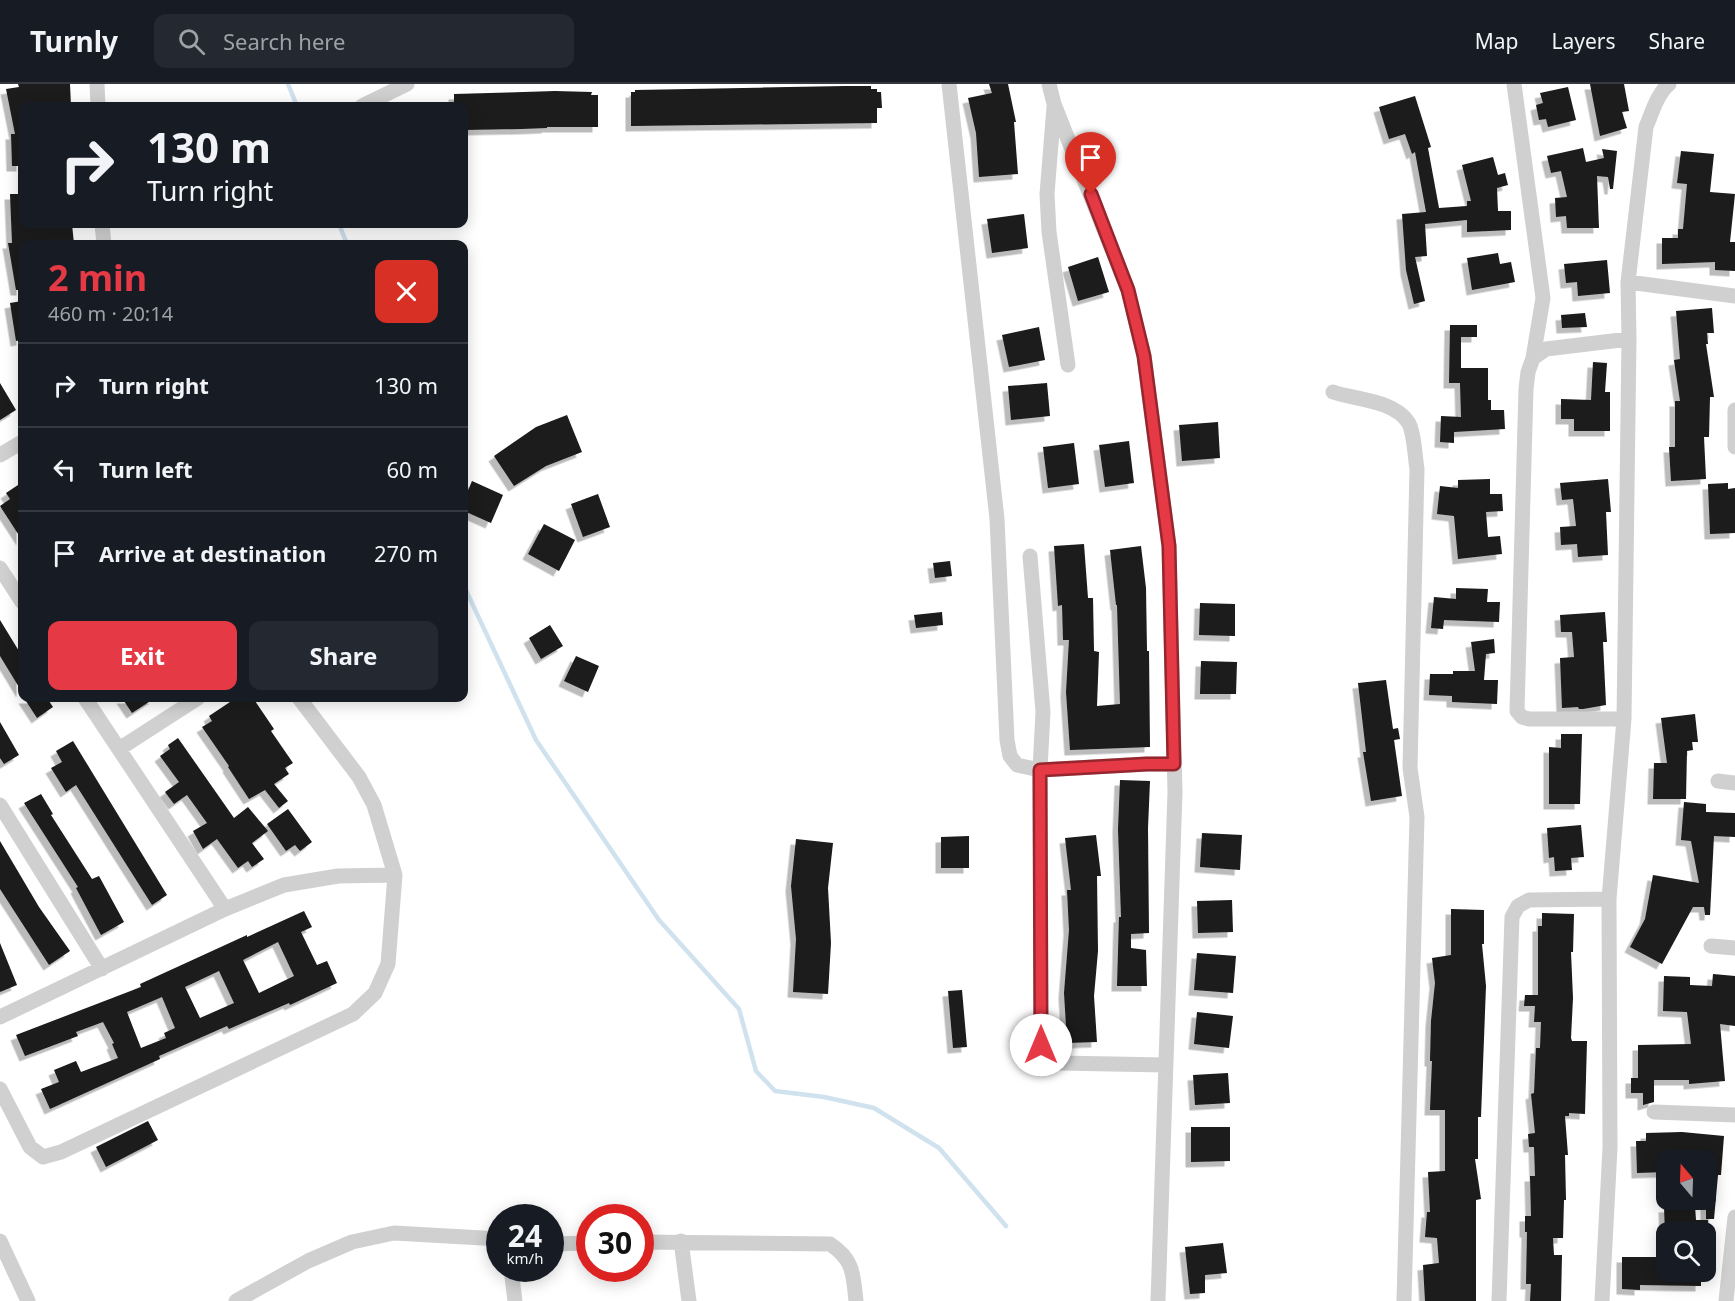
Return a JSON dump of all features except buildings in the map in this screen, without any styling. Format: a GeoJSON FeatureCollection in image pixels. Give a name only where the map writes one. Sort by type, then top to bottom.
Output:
{"type":"FeatureCollection","features":[{"type":"Feature","properties":{"kind":"street"},"geometry":{"type":"LineString","coordinates":[[97,84],[98,102]]}},
{"type":"Feature","properties":{"kind":"street"},"geometry":{"type":"LineString","coordinates":[[370,102],[407,84]]}},
{"type":"Feature","properties":{"kind":"street"},"geometry":{"type":"LineString","coordinates":[[949,84],[997,519],[1007,740],[1010,756],[1017,765],[1040,770],[1174,764]]}},
{"type":"Feature","properties":{"kind":"street"},"geometry":{"type":"LineString","coordinates":[[1049,84],[1054,104],[1128,290],[1144,356],[1169,546],[1174,764],[1158,1301]]}},
{"type":"Feature","properties":{"kind":"street"},"geometry":{"type":"LineString","coordinates":[[1514,84],[1543,298],[1526,388],[1517,711],[1522,717],[1529,719],[1624,719]]}},
{"type":"Feature","properties":{"kind":"street"},"geometry":{"type":"LineString","coordinates":[[1602,1301],[1610,1148],[1609,899],[1624,719],[1628,282],[1646,127],[1669,84]]}},
{"type":"Feature","properties":{"kind":"street"},"geometry":{"type":"LineString","coordinates":[[1054,104],[1047,194],[1049,232],[1068,365]]}},
{"type":"Feature","properties":{"kind":"street"},"geometry":{"type":"LineString","coordinates":[[1628,282],[1735,296]]}},
{"type":"Feature","properties":{"kind":"street"},"geometry":{"type":"LineString","coordinates":[[1533,358],[1546,349],[1629,339]]}},
{"type":"Feature","properties":{"kind":"street"},"geometry":{"type":"LineString","coordinates":[[1333,392],[1352,398],[1379,402],[1401,415],[1409,423],[1417,469],[1410,768],[1417,817],[1404,1301]]}},
{"type":"Feature","properties":{"kind":"street"},"geometry":{"type":"LineString","coordinates":[[1735,410],[1735,447]]}},
{"type":"Feature","properties":{"kind":"street"},"geometry":{"type":"LineString","coordinates":[[0,455],[18,444]]}},
{"type":"Feature","properties":{"kind":"street"},"geometry":{"type":"LineString","coordinates":[[1030,556],[1043,712],[1040,770],[1041,1045],[1045,1058],[1058,1063],[1166,1065]]}},
{"type":"Feature","properties":{"kind":"street"},"geometry":{"type":"LineString","coordinates":[[0,568],[18,596]]}},
{"type":"Feature","properties":{"kind":"street"},"geometry":{"type":"LineString","coordinates":[[88,702],[225,909]]}},
{"type":"Feature","properties":{"kind":"street"},"geometry":{"type":"LineString","coordinates":[[119,749],[192,702]]}},
{"type":"Feature","properties":{"kind":"street"},"geometry":{"type":"LineString","coordinates":[[0,1089],[30,1147],[43,1157],[61,1152],[353,1014],[375,993],[388,964],[395,875],[374,805],[359,777],[302,702]]}},
{"type":"Feature","properties":{"kind":"street"},"geometry":{"type":"LineString","coordinates":[[1718,781],[1735,783]]}},
{"type":"Feature","properties":{"kind":"street"},"geometry":{"type":"LineString","coordinates":[[0,806],[102,969]]}},
{"type":"Feature","properties":{"kind":"street"},"geometry":{"type":"LineString","coordinates":[[0,1017],[225,909],[284,885],[338,876],[395,875]]}},
{"type":"Feature","properties":{"kind":"street"},"geometry":{"type":"LineString","coordinates":[[1499,1301],[1512,917],[1518,906],[1529,900],[1609,899]]}},
{"type":"Feature","properties":{"kind":"street"},"geometry":{"type":"LineString","coordinates":[[1711,946],[1735,948]]}},
{"type":"Feature","properties":{"kind":"street"},"geometry":{"type":"LineString","coordinates":[[1654,1112],[1735,1115]]}},
{"type":"Feature","properties":{"kind":"street"},"geometry":{"type":"LineString","coordinates":[[1726,1301],[1735,1217]]}},
{"type":"Feature","properties":{"kind":"street"},"geometry":{"type":"LineString","coordinates":[[236,1301],[308,1261],[352,1242],[394,1233],[486,1238]]}},
{"type":"Feature","properties":{"kind":"street"},"geometry":{"type":"LineString","coordinates":[[0,1241],[28,1301]]}},
{"type":"Feature","properties":{"kind":"street"},"geometry":{"type":"LineString","coordinates":[[681,1241],[689,1301]]}},
{"type":"Feature","properties":{"kind":"street"},"geometry":{"type":"LineString","coordinates":[[654,1242],[830,1244],[844,1253],[853,1273],[856,1301]]}},
{"type":"Feature","properties":{"kind":"street"},"geometry":{"type":"LineString","coordinates":[[513,1282],[515,1301]]}},
{"type":"Feature","properties":{"kind":"waterway"},"geometry":{"type":"LineString","coordinates":[[288,84],[295,102]]}},
{"type":"Feature","properties":{"kind":"waterway"},"geometry":{"type":"LineString","coordinates":[[341,228],[345,240]]}},
{"type":"Feature","properties":{"kind":"waterway"},"geometry":{"type":"LineString","coordinates":[[468,595],[536,740],[659,920],[739,1009],[756,1071],[775,1091],[824,1097],[874,1108],[939,1148],[1006,1226]]}},
{"type":"Feature","properties":{"kind":"route"},"geometry":{"type":"LineString","coordinates":[[1041,1045],[1040,770],[1174,764],[1169,546],[1144,356],[1128,290],[1091,194]]}}]}
